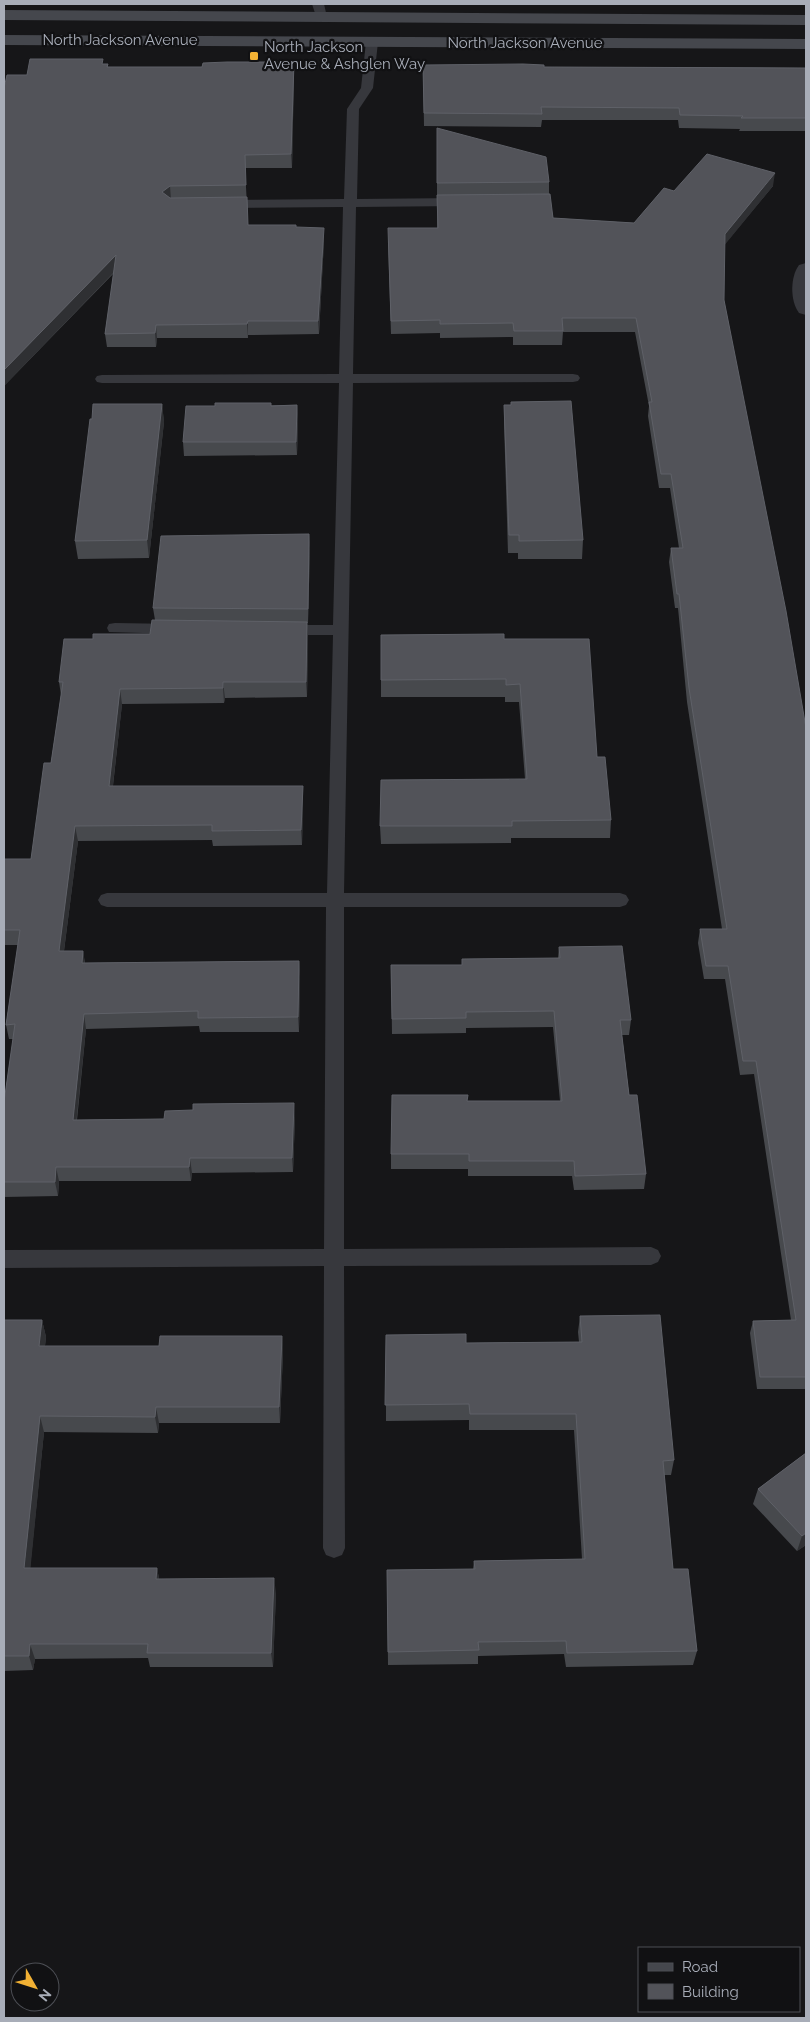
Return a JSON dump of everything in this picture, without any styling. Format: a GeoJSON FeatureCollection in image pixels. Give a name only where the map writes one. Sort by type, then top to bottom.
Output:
{"type":"FeatureCollection","features":[{"type":"Feature","properties":{"kind":"main road","name":"North Jackson Avenue"},"geometry":{"type":"LineString","coordinates":[[4,15],[320,11],[806,20]]}},
{"type":"Feature","properties":{"kind":"main road"},"geometry":{"type":"LineString","coordinates":[[319,42],[320,11]]}},
{"type":"Feature","properties":{"kind":"main road","name":"North Jackson Avenue"},"geometry":{"type":"LineString","coordinates":[[4,40],[806,44]]}},
{"type":"Feature","properties":{"kind":"street"},"geometry":{"type":"LineString","coordinates":[[806,269],[802,287],[806,309]]}},
{"type":"Feature","properties":{"kind":"lane"},"geometry":{"type":"LineString","coordinates":[[334,1548],[335,900],[350,203],[353,109],[367,88],[372,42]]}},
{"type":"Feature","properties":{"kind":"lane"},"geometry":{"type":"LineString","coordinates":[[211,204],[475,202]]}},
{"type":"Feature","properties":{"kind":"lane"},"geometry":{"type":"LineString","coordinates":[[102,379],[573,378]]}},
{"type":"Feature","properties":{"kind":"lane"},"geometry":{"type":"LineString","coordinates":[[115,628],[194,629]]}},
{"type":"Feature","properties":{"kind":"lane"},"geometry":{"type":"LineString","coordinates":[[272,630],[340,630]]}},
{"type":"Feature","properties":{"kind":"lane"},"geometry":{"type":"LineString","coordinates":[[106,900],[620,900]]}},
{"type":"Feature","properties":{"kind":"lane"},"geometry":{"type":"LineString","coordinates":[[4,1259],[651,1256]]}},
{"type":"Feature","properties":{"kind":"building"},"geometry":{"type":"Polygon","coordinates":[[[30,59],[103,59],[102,64],[108,64],[107,67],[202,67],[203,63],[294,62],[291,154],[245,155],[246,185],[170,186],[162,192],[170,198],[247,197],[248,225],[296,225],[296,227],[324,228],[318,321],[248,321],[247,324],[156,325],[155,333],[105,334],[116,255],[4,370],[4,88],[7,75],[27,75],[30,59]]]}},
{"type":"Feature","properties":{"kind":"building"},"geometry":{"type":"Polygon","coordinates":[[[423,65],[544,65],[544,67],[806,68],[806,118],[741,118],[743,116],[680,115],[679,108],[541,107],[542,114],[424,113],[423,65]]]}},
{"type":"Feature","properties":{"kind":"building"},"geometry":{"type":"Polygon","coordinates":[[[437,128],[546,157],[549,182],[437,183],[437,128]]]}},
{"type":"Feature","properties":{"kind":"building"},"geometry":{"type":"Polygon","coordinates":[[[707,154],[775,173],[725,234],[724,300],[786,611],[806,728],[806,1377],[760,1377],[753,1321],[796,1320],[756,1061],[743,1061],[728,966],[706,966],[700,929],[727,929],[689,688],[679,594],[677,594],[671,548],[683,548],[671,474],[661,474],[649,402],[652,402],[636,318],[562,318],[563,331],[514,331],[513,323],[440,324],[440,320],[391,321],[388,228],[438,228],[437,195],[550,194],[553,218],[634,223],[664,188],[674,191],[707,154]]]}},
{"type":"Feature","properties":{"kind":"building"},"geometry":{"type":"Polygon","coordinates":[[[571,401],[583,540],[519,541],[519,535],[509,535],[504,405],[511,405],[511,402],[571,401]]]}},
{"type":"Feature","properties":{"kind":"building"},"geometry":{"type":"Polygon","coordinates":[[[215,403],[271,403],[271,406],[297,405],[296,442],[183,442],[186,406],[215,406],[215,403]]]}},
{"type":"Feature","properties":{"kind":"building"},"geometry":{"type":"Polygon","coordinates":[[[93,404],[162,404],[147,540],[75,541],[93,404]]]}},
{"type":"Feature","properties":{"kind":"building"},"geometry":{"type":"Polygon","coordinates":[[[309,534],[308,609],[153,608],[161,536],[309,534]]]}},
{"type":"Feature","properties":{"kind":"building"},"geometry":{"type":"Polygon","coordinates":[[[152,620],[307,622],[306,682],[223,682],[223,688],[120,689],[109,786],[303,786],[301,830],[212,831],[212,825],[75,826],[59,951],[83,951],[82,963],[299,961],[298,1017],[198,1018],[198,1011],[84,1014],[73,1120],[164,1119],[165,1111],[193,1110],[193,1104],[294,1103],[292,1158],[190,1158],[189,1167],[56,1167],[55,1182],[4,1182],[4,1102],[15,1024],[6,1025],[20,930],[4,930],[4,859],[31,859],[44,763],[51,763],[63,682],[59,682],[64,639],[93,639],[93,634],[150,634],[152,620]]]}},
{"type":"Feature","properties":{"kind":"building"},"geometry":{"type":"Polygon","coordinates":[[[504,634],[504,639],[589,639],[597,757],[605,757],[611,820],[512,821],[512,826],[380,826],[381,780],[527,779],[520,684],[506,685],[506,679],[381,680],[381,635],[504,634]]]}},
{"type":"Feature","properties":{"kind":"building"},"geometry":{"type":"Polygon","coordinates":[[[622,946],[631,1020],[620,1020],[629,1095],[637,1095],[646,1174],[575,1176],[574,1161],[469,1161],[469,1154],[391,1154],[392,1095],[468,1095],[467,1101],[562,1101],[554,1011],[466,1012],[466,1018],[392,1019],[391,965],[462,965],[462,959],[560,958],[559,947],[622,946]]]}},
{"type":"Feature","properties":{"kind":"building"},"geometry":{"type":"Polygon","coordinates":[[[660,1315],[674,1460],[663,1461],[673,1569],[688,1569],[697,1651],[567,1653],[566,1641],[478,1642],[479,1650],[388,1652],[387,1570],[475,1569],[474,1561],[585,1559],[576,1414],[470,1414],[469,1404],[385,1405],[386,1335],[466,1334],[466,1343],[582,1342],[580,1316],[660,1315]]]}},
{"type":"Feature","properties":{"kind":"building"},"geometry":{"type":"Polygon","coordinates":[[[4,1320],[42,1320],[39,1346],[159,1346],[160,1336],[282,1336],[279,1407],[156,1407],[155,1417],[40,1416],[24,1568],[157,1568],[156,1579],[274,1578],[271,1653],[147,1653],[148,1644],[30,1644],[29,1656],[4,1656],[4,1320]]]}},
{"type":"Feature","properties":{"kind":"building"},"geometry":{"type":"Polygon","coordinates":[[[806,1453],[806,1533],[802,1536],[758,1489],[806,1453]]]}},
{"type":"Feature","properties":{"kind":"place","name":"North Jackson Avenue & Ashglen Way"},"geometry":{"type":"Point","coordinates":[254,56]}}]}
